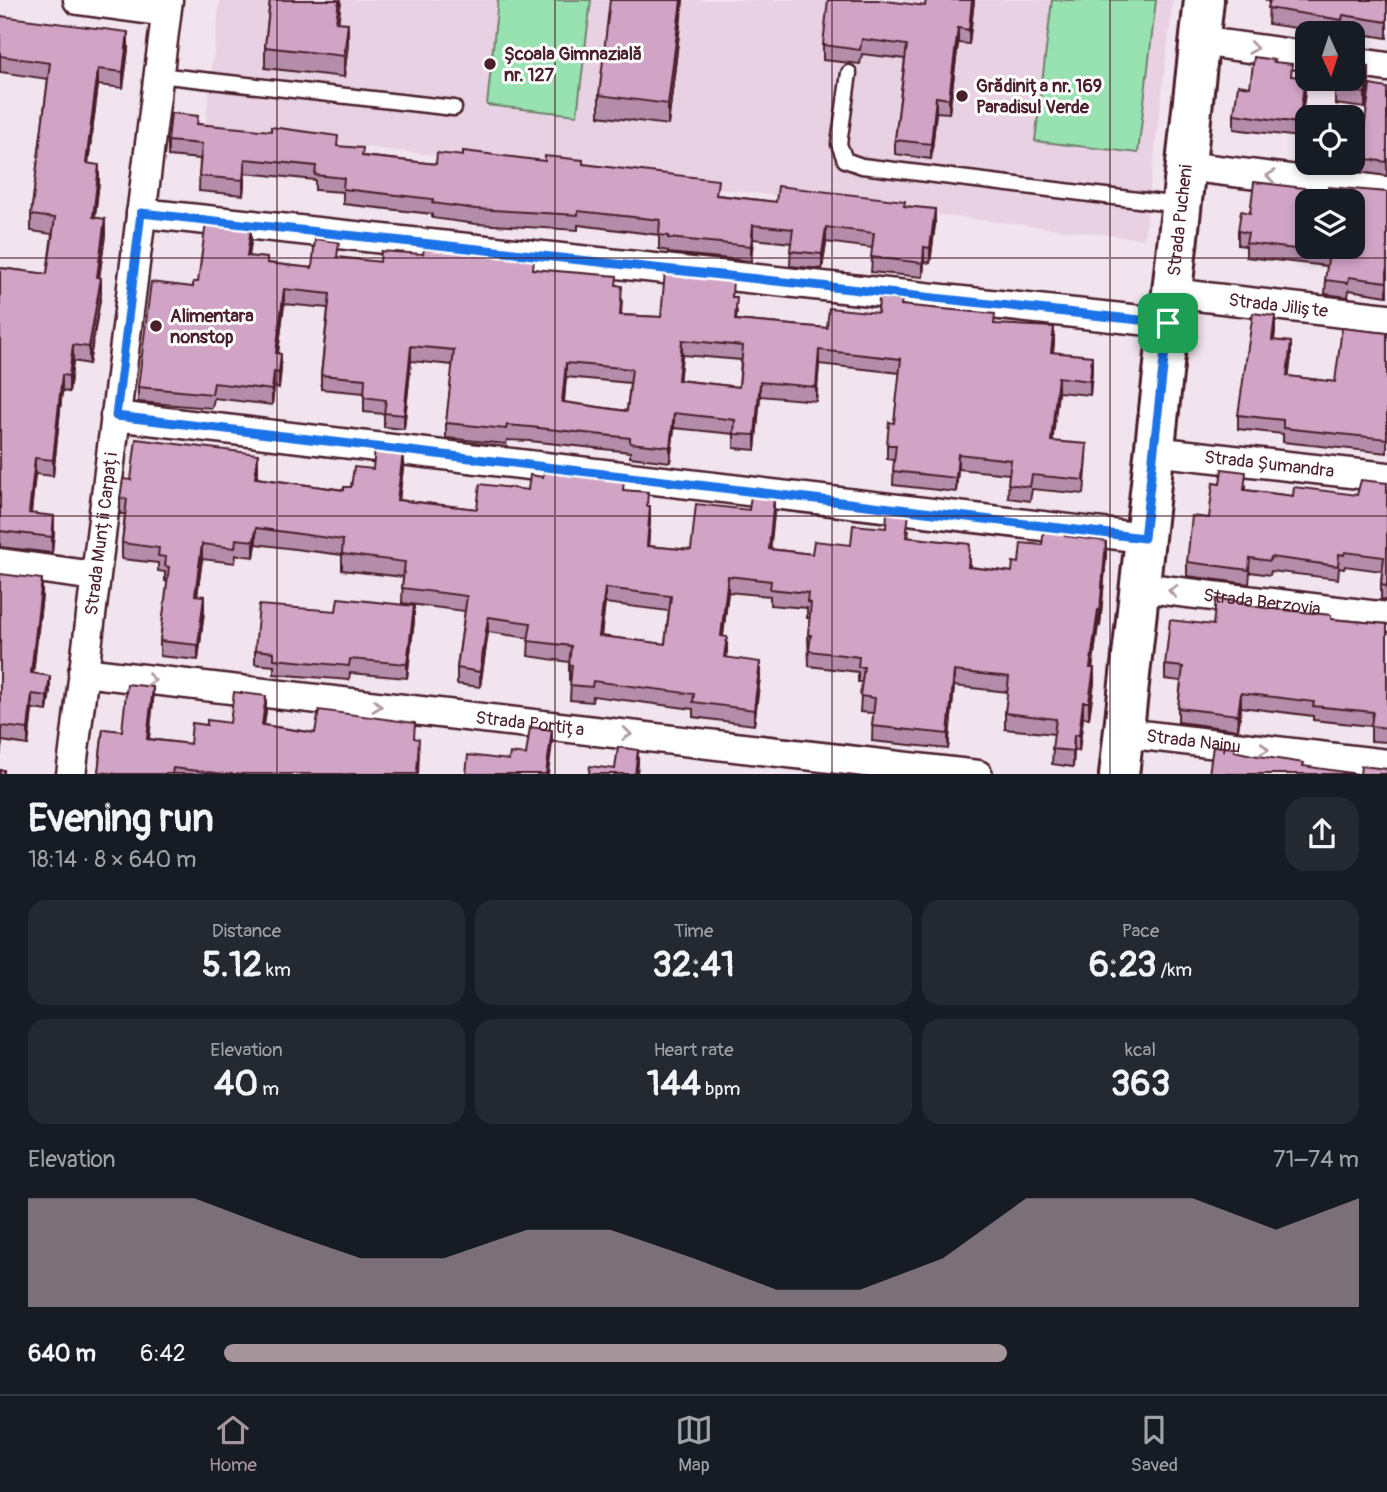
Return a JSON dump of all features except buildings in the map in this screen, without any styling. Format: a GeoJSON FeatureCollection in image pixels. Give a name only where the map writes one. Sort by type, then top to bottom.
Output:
{"type":"FeatureCollection","features":[{"type":"Feature","properties":{"kind":"street"},"geometry":{"type":"LineString","coordinates":[[78,0],[167,6]]}},
{"type":"Feature","properties":{"kind":"street","name":"Strada Pucheni"},"geometry":{"type":"LineString","coordinates":[[1119,774],[1204,0]]}},
{"type":"Feature","properties":{"kind":"street","name":"Strada Munții Carpați"},"geometry":{"type":"LineString","coordinates":[[71,774],[167,6]]}},
{"type":"Feature","properties":{"kind":"street"},"geometry":{"type":"LineString","coordinates":[[1199,41],[1295,54]]}},
{"type":"Feature","properties":{"kind":"street"},"geometry":{"type":"LineString","coordinates":[[1365,63],[1387,66]]}},
{"type":"Feature","properties":{"kind":"street"},"geometry":{"type":"LineString","coordinates":[[1185,166],[1387,191]]}},
{"type":"Feature","properties":{"kind":"street","name":"Strada Jiliște"},"geometry":{"type":"LineString","coordinates":[[141,213],[1170,308],[1387,318]]}},
{"type":"Feature","properties":{"kind":"street"},"geometry":{"type":"LineString","coordinates":[[116,416],[1144,538]]}},
{"type":"Feature","properties":{"kind":"street","name":"Strada Șumandra"},"geometry":{"type":"LineString","coordinates":[[1153,451],[1387,477]]}},
{"type":"Feature","properties":{"kind":"street"},"geometry":{"type":"LineString","coordinates":[[0,563],[95,576]]}},
{"type":"Feature","properties":{"kind":"street","name":"Strada Berzovia"},"geometry":{"type":"LineString","coordinates":[[1139,587],[1387,617]]}},
{"type":"Feature","properties":{"kind":"street","name":"Strada Portița"},"geometry":{"type":"LineString","coordinates":[[83,672],[969,774]]}},
{"type":"Feature","properties":{"kind":"street","name":"Strada Naipu"},"geometry":{"type":"LineString","coordinates":[[1124,733],[1387,764]]}},
{"type":"Feature","properties":{"kind":"lane"},"geometry":{"type":"LineString","coordinates":[[849,73],[839,144],[845,160],[862,166],[1181,206]]}},
{"type":"Feature","properties":{"kind":"lane"},"geometry":{"type":"LineString","coordinates":[[158,75],[454,108]]}},
{"type":"Feature","properties":{"kind":"shaded area"},"geometry":{"type":"Polygon","coordinates":[[[220,0],[1173,0],[1144,239],[205,128],[220,0]]]}},
{"type":"Feature","properties":{"kind":"green space"},"geometry":{"type":"Polygon","coordinates":[[[498,0],[591,0],[577,115],[487,105],[498,0]]]}},
{"type":"Feature","properties":{"kind":"green space"},"geometry":{"type":"Polygon","coordinates":[[[1052,0],[1156,0],[1138,153],[1035,141],[1052,0]]]}},
{"type":"Feature","properties":{"kind":"place","name":"Școala Gimnazială nr. 127"},"geometry":{"type":"Point","coordinates":[490,64]}},
{"type":"Feature","properties":{"kind":"place","name":"Grădinița nr. 169 Paradisul Verde"},"geometry":{"type":"Point","coordinates":[962,96]}},
{"type":"Feature","properties":{"kind":"place","name":"Alimentara nonstop"},"geometry":{"type":"Point","coordinates":[156,326]}},
{"type":"Feature","properties":{"kind":"route"},"geometry":{"type":"LineString","coordinates":[[141,213],[1168,323],[1144,538],[116,416],[141,213]]}}]}
